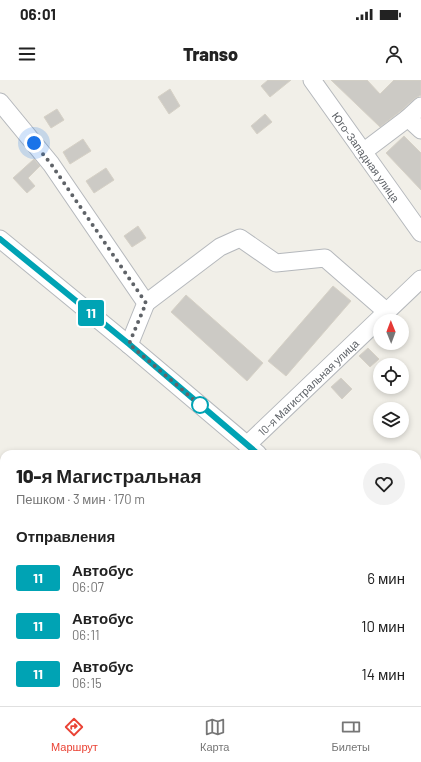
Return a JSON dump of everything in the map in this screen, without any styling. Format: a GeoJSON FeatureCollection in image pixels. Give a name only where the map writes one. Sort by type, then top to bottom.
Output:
{"type":"FeatureCollection","features":[{"type":"Feature","properties":{"kind":"street","name":"Юго-Западная улица"},"geometry":{"type":"LineString","coordinates":[[312,80],[421,233]]}},
{"type":"Feature","properties":{"kind":"street"},"geometry":{"type":"LineString","coordinates":[[0,102],[51,164],[146,303]]}},
{"type":"Feature","properties":{"kind":"street"},"geometry":{"type":"LineString","coordinates":[[363,152],[408,118],[421,106]]}},
{"type":"Feature","properties":{"kind":"street"},"geometry":{"type":"LineString","coordinates":[[408,118],[421,130]]}},
{"type":"Feature","properties":{"kind":"street"},"geometry":{"type":"LineString","coordinates":[[129,344],[146,303],[220,247],[240,238],[276,263],[325,258],[387,312]]}},
{"type":"Feature","properties":{"kind":"street"},"geometry":{"type":"LineString","coordinates":[[0,239],[129,344],[253,450]]}},
{"type":"Feature","properties":{"kind":"street","name":"10-я Магистральная улица"},"geometry":{"type":"LineString","coordinates":[[253,450],[421,279]]}},
{"type":"Feature","properties":{"kind":"building"},"geometry":{"type":"Polygon","coordinates":[[[268,80],[291,80],[270,97],[261,86],[268,80]]]}},
{"type":"Feature","properties":{"kind":"building"},"geometry":{"type":"Polygon","coordinates":[[[331,80],[367,80],[380,94],[394,80],[421,80],[421,95],[380,127],[331,80]]]}},
{"type":"Feature","properties":{"kind":"building"},"geometry":{"type":"Polygon","coordinates":[[[170,89],[180,106],[169,114],[158,97],[170,89]]]}},
{"type":"Feature","properties":{"kind":"building"},"geometry":{"type":"Polygon","coordinates":[[[57,109],[64,120],[51,128],[44,117],[57,109]]]}},
{"type":"Feature","properties":{"kind":"building"},"geometry":{"type":"Polygon","coordinates":[[[265,114],[272,122],[257,134],[251,126],[265,114]]]}},
{"type":"Feature","properties":{"kind":"building"},"geometry":{"type":"Polygon","coordinates":[[[404,136],[421,153],[421,190],[386,153],[404,136]]]}},
{"type":"Feature","properties":{"kind":"building"},"geometry":{"type":"Polygon","coordinates":[[[83,139],[91,151],[70,164],[63,152],[83,139]]]}},
{"type":"Feature","properties":{"kind":"building"},"geometry":{"type":"Polygon","coordinates":[[[34,159],[40,166],[28,178],[35,186],[27,193],[13,178],[34,159]]]}},
{"type":"Feature","properties":{"kind":"building"},"geometry":{"type":"Polygon","coordinates":[[[106,168],[114,180],[94,193],[86,181],[106,168]]]}},
{"type":"Feature","properties":{"kind":"building"},"geometry":{"type":"Polygon","coordinates":[[[138,226],[146,238],[132,247],[124,236],[138,226]]]}},
{"type":"Feature","properties":{"kind":"building"},"geometry":{"type":"Polygon","coordinates":[[[333,286],[351,301],[286,376],[268,361],[333,286]]]}},
{"type":"Feature","properties":{"kind":"building"},"geometry":{"type":"Polygon","coordinates":[[[186,295],[263,363],[247,381],[171,312],[186,295]]]}},
{"type":"Feature","properties":{"kind":"building"},"geometry":{"type":"Polygon","coordinates":[[[368,348],[378,358],[373,358],[373,364],[370,367],[359,356],[368,348]]]}},
{"type":"Feature","properties":{"kind":"building"},"geometry":{"type":"Polygon","coordinates":[[[341,378],[352,389],[342,399],[331,387],[341,378]]]}},
{"type":"Feature","properties":{"kind":"bus line","name":"11"},"geometry":{"type":"LineString","coordinates":[[0,239],[129,344],[253,450]]}},
{"type":"Feature","properties":{"kind":"route"},"geometry":{"type":"LineString","coordinates":[[34,143],[51,164],[146,303],[129,344],[200,405]]}}]}
